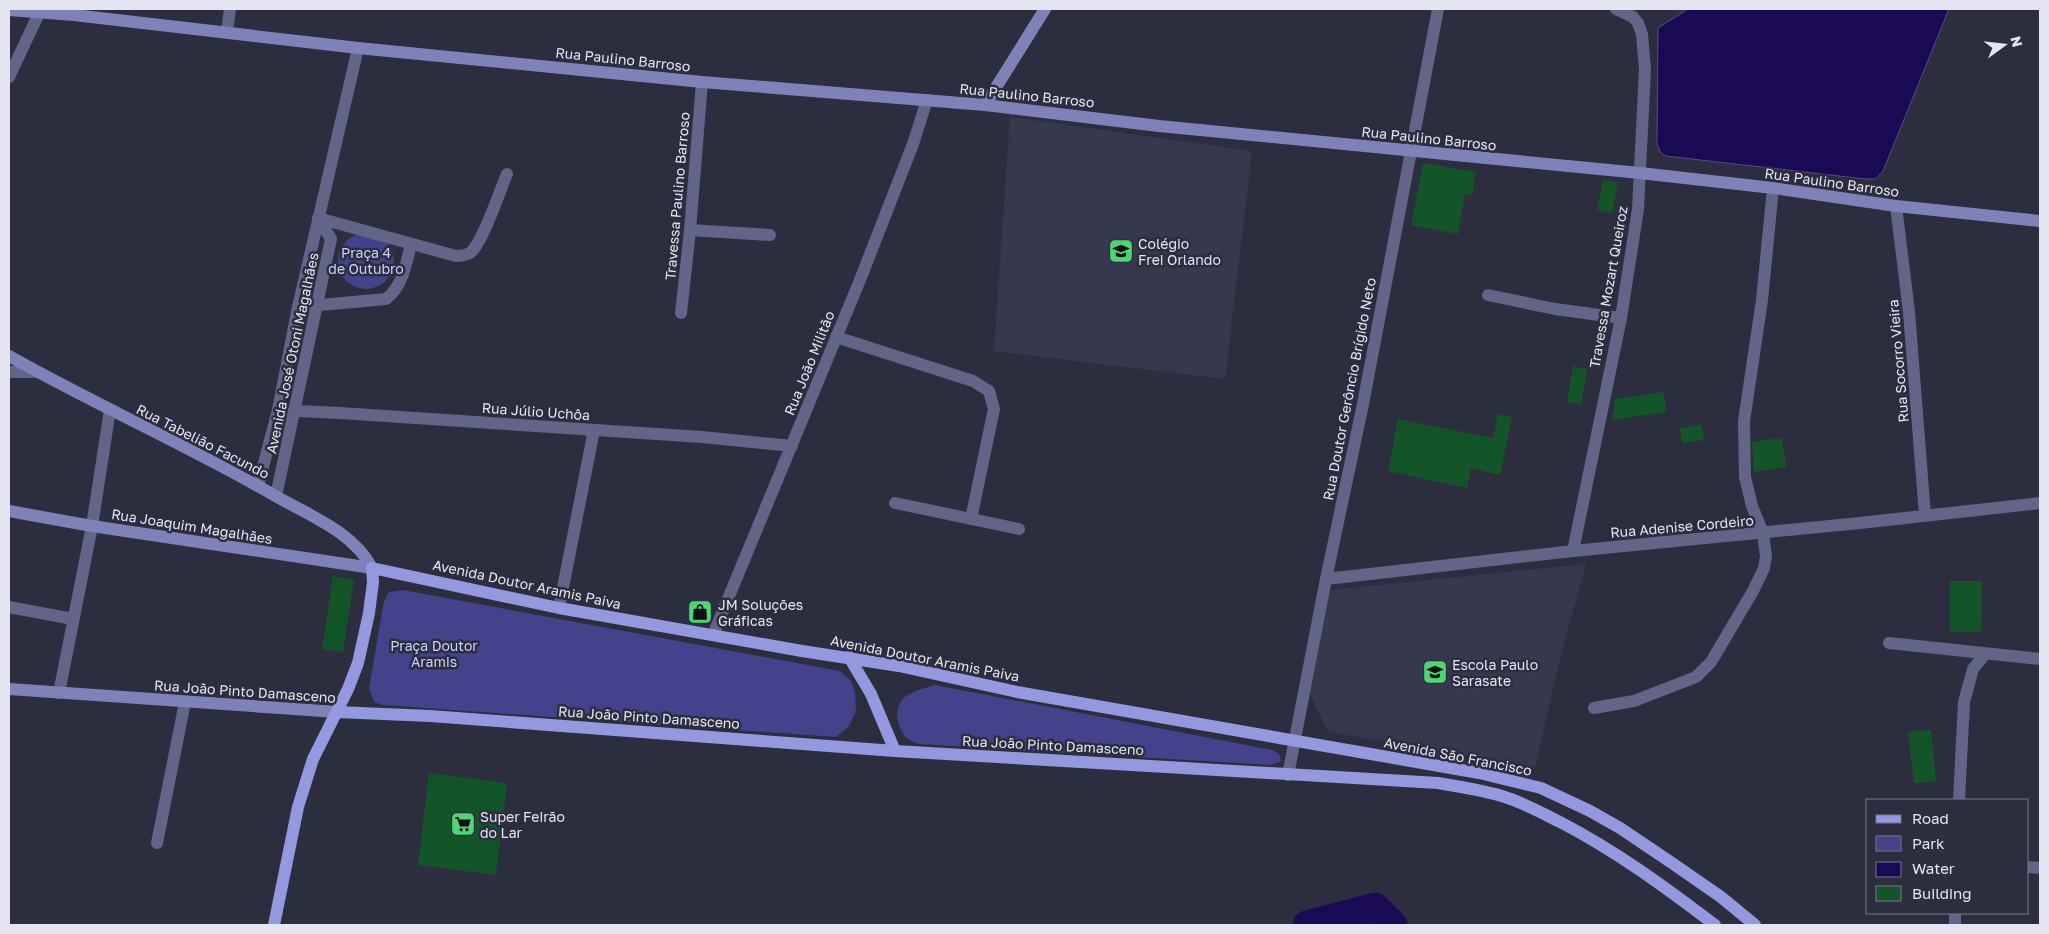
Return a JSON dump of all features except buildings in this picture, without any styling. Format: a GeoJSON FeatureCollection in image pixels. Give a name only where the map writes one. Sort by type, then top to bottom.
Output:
{"type":"FeatureCollection","features":[{"type":"Feature","properties":{"kind":"main road","name":"Avenida Doutor Aramis Paiva"},"geometry":{"type":"LineString","coordinates":[[372,568],[558,608],[899,666],[1017,692],[1295,742]]}},
{"type":"Feature","properties":{"kind":"main road"},"geometry":{"type":"LineString","coordinates":[[274,925],[298,806],[314,759],[358,663],[369,613],[373,582],[372,568]]}},
{"type":"Feature","properties":{"kind":"main road"},"geometry":{"type":"LineString","coordinates":[[849,657],[871,694],[895,751]]}},
{"type":"Feature","properties":{"kind":"main road","name":"Rua João Pinto Damasceno"},"geometry":{"type":"LineString","coordinates":[[337,712],[430,716],[895,751],[1288,775]]}},
{"type":"Feature","properties":{"kind":"main road","name":"Avenida São Francisco"},"geometry":{"type":"LineString","coordinates":[[1295,742],[1479,772],[1517,781],[1561,796],[1620,828],[1721,898],[1755,925]]}},
{"type":"Feature","properties":{"kind":"main road"},"geometry":{"type":"LineString","coordinates":[[1288,775],[1438,783],[1510,799],[1586,836],[1649,875],[1715,925]]}},
{"type":"Feature","properties":{"kind":"street"},"geometry":{"type":"LineString","coordinates":[[227,32],[230,9]]}},
{"type":"Feature","properties":{"kind":"street"},"geometry":{"type":"LineString","coordinates":[[985,105],[1045,9]]}},
{"type":"Feature","properties":{"kind":"street","name":"Rua Doutor Gerôncio Brígido Neto"},"geometry":{"type":"LineString","coordinates":[[1288,775],[1326,579],[1363,404],[1438,9]]}},
{"type":"Feature","properties":{"kind":"street","name":"Travessa Mozart Queiroz"},"geometry":{"type":"LineString","coordinates":[[1573,551],[1621,318],[1638,209],[1645,70],[1642,34],[1638,23],[1633,17],[1616,9]]}},
{"type":"Feature","properties":{"kind":"street","name":"Rua Paulino Barroso"},"geometry":{"type":"LineString","coordinates":[[9,10],[40,10],[358,48],[702,82],[985,105],[1159,126],[1640,173],[1773,188],[1896,206],[2040,221]]}},
{"type":"Feature","properties":{"kind":"street"},"geometry":{"type":"LineString","coordinates":[[9,77],[40,10]]}},
{"type":"Feature","properties":{"kind":"street","name":"Avenida José Otoni Magalhães"},"geometry":{"type":"LineString","coordinates":[[258,486],[278,410],[298,307],[358,48]]}},
{"type":"Feature","properties":{"kind":"street","name":"Travessa Paulino Barroso"},"geometry":{"type":"LineString","coordinates":[[681,313],[702,82]]}},
{"type":"Feature","properties":{"kind":"street","name":"Rua João Militão"},"geometry":{"type":"LineString","coordinates":[[713,635],[836,337],[913,144],[927,100]]}},
{"type":"Feature","properties":{"kind":"street"},"geometry":{"type":"LineString","coordinates":[[318,218],[456,256],[466,256],[473,250],[482,233],[507,174]]}},
{"type":"Feature","properties":{"kind":"street"},"geometry":{"type":"LineString","coordinates":[[1594,708],[1634,701],[1696,678],[1711,662],[1760,578],[1766,556],[1763,533],[1752,506],[1745,477],[1743,456],[1744,421],[1762,300],[1773,188]]}},
{"type":"Feature","properties":{"kind":"street","name":"Rua Socorro Vieira"},"geometry":{"type":"LineString","coordinates":[[1896,206],[1909,312],[1925,515]]}},
{"type":"Feature","properties":{"kind":"street","name":"Avenida José Otoni Magalhães"},"geometry":{"type":"LineString","coordinates":[[276,496],[331,239],[318,218]]}},
{"type":"Feature","properties":{"kind":"street"},"geometry":{"type":"LineString","coordinates":[[690,230],[770,235]]}},
{"type":"Feature","properties":{"kind":"street"},"geometry":{"type":"LineString","coordinates":[[298,307],[386,299],[395,292],[401,281],[412,244]]}},
{"type":"Feature","properties":{"kind":"street"},"geometry":{"type":"LineString","coordinates":[[1488,295],[1555,309],[1621,318]]}},
{"type":"Feature","properties":{"kind":"street"},"geometry":{"type":"LineString","coordinates":[[836,337],[973,381],[989,390],[994,409],[971,519]]}},
{"type":"Feature","properties":{"kind":"street","name":"Rua Tabelião Facundo"},"geometry":{"type":"LineString","coordinates":[[9,356],[258,486],[338,532],[356,547],[372,568]]}},
{"type":"Feature","properties":{"kind":"street"},"geometry":{"type":"LineString","coordinates":[[9,372],[37,372]]}},
{"type":"Feature","properties":{"kind":"street"},"geometry":{"type":"LineString","coordinates":[[59,694],[92,526],[110,410]]}},
{"type":"Feature","properties":{"kind":"street","name":"Rua Júlio Uchôa"},"geometry":{"type":"LineString","coordinates":[[278,410],[340,412],[792,446]]}},
{"type":"Feature","properties":{"kind":"street"},"geometry":{"type":"LineString","coordinates":[[558,608],[594,430]]}},
{"type":"Feature","properties":{"kind":"street"},"geometry":{"type":"LineString","coordinates":[[895,503],[1019,529]]}},
{"type":"Feature","properties":{"kind":"street","name":"Rua Adenise Cordeiro"},"geometry":{"type":"LineString","coordinates":[[1326,579],[1573,551],[1763,533],[2040,503]]}},
{"type":"Feature","properties":{"kind":"street","name":"Rua Joaquim Magalhães"},"geometry":{"type":"LineString","coordinates":[[9,511],[92,526],[372,568]]}},
{"type":"Feature","properties":{"kind":"street"},"geometry":{"type":"LineString","coordinates":[[9,607],[73,619]]}},
{"type":"Feature","properties":{"kind":"street"},"geometry":{"type":"LineString","coordinates":[[1889,643],[2040,659]]}},
{"type":"Feature","properties":{"kind":"street"},"geometry":{"type":"LineString","coordinates":[[1959,799],[1964,702],[1973,669],[1985,654]]}},
{"type":"Feature","properties":{"kind":"street","name":"Rua João Pinto Damasceno"},"geometry":{"type":"LineString","coordinates":[[9,689],[337,712]]}},
{"type":"Feature","properties":{"kind":"street"},"geometry":{"type":"LineString","coordinates":[[158,843],[185,702]]}},
{"type":"Feature","properties":{"kind":"shaded area","name":"Colégio Frei Orlando"},"geometry":{"type":"Polygon","coordinates":[[[1010,117],[1252,151],[1225,379],[994,351],[1010,117]]]}},
{"type":"Feature","properties":{"kind":"shaded area","name":"Escola Paulo Sarasate"},"geometry":{"type":"Polygon","coordinates":[[[1586,564],[1562,651],[1535,767],[1328,732],[1310,694],[1330,590],[1586,564]]]}},
{"type":"Feature","properties":{"kind":"green space","name":"Praça 4 de Outubro"},"geometry":{"type":"Polygon","coordinates":[[[366,233],[377,235],[386,241],[392,250],[394,261],[392,272],[386,281],[377,287],[366,289],[355,287],[346,281],[340,272],[338,261],[340,250],[346,241],[355,235],[366,233]]]}},
{"type":"Feature","properties":{"kind":"green space","name":"Praça Doutor Aramis"},"geometry":{"type":"Polygon","coordinates":[[[403,590],[840,671],[851,681],[855,692],[856,711],[849,726],[836,737],[383,705],[374,702],[369,688],[384,601],[389,592],[403,590]]]}},
{"type":"Feature","properties":{"kind":"green space"},"geometry":{"type":"Polygon","coordinates":[[[935,685],[1272,750],[1279,754],[1281,761],[1272,765],[919,744],[908,739],[902,732],[897,716],[899,705],[906,696],[935,685]]]}},
{"type":"Feature","properties":{"kind":"water"},"geometry":{"type":"Polygon","coordinates":[[[1688,9],[1949,9],[1883,171],[1876,179],[1865,179],[1666,156],[1660,152],[1657,144],[1658,28],[1688,9]]]}},
{"type":"Feature","properties":{"kind":"waterway"},"geometry":{"type":"LineString","coordinates":[[1307,925],[1375,907],[1393,925]]}},
{"type":"Feature","properties":{"kind":"place","name":"Colégio Frei Orlando"},"geometry":{"type":"Point","coordinates":[1121,251]}},
{"type":"Feature","properties":{"kind":"place","name":"JM Soluções Gráficas"},"geometry":{"type":"Point","coordinates":[700,612]}},
{"type":"Feature","properties":{"kind":"place","name":"Escola Paulo Sarasate"},"geometry":{"type":"Point","coordinates":[1435,672]}},
{"type":"Feature","properties":{"kind":"place","name":"Super Feirão do Lar"},"geometry":{"type":"Point","coordinates":[463,824]}}]}
